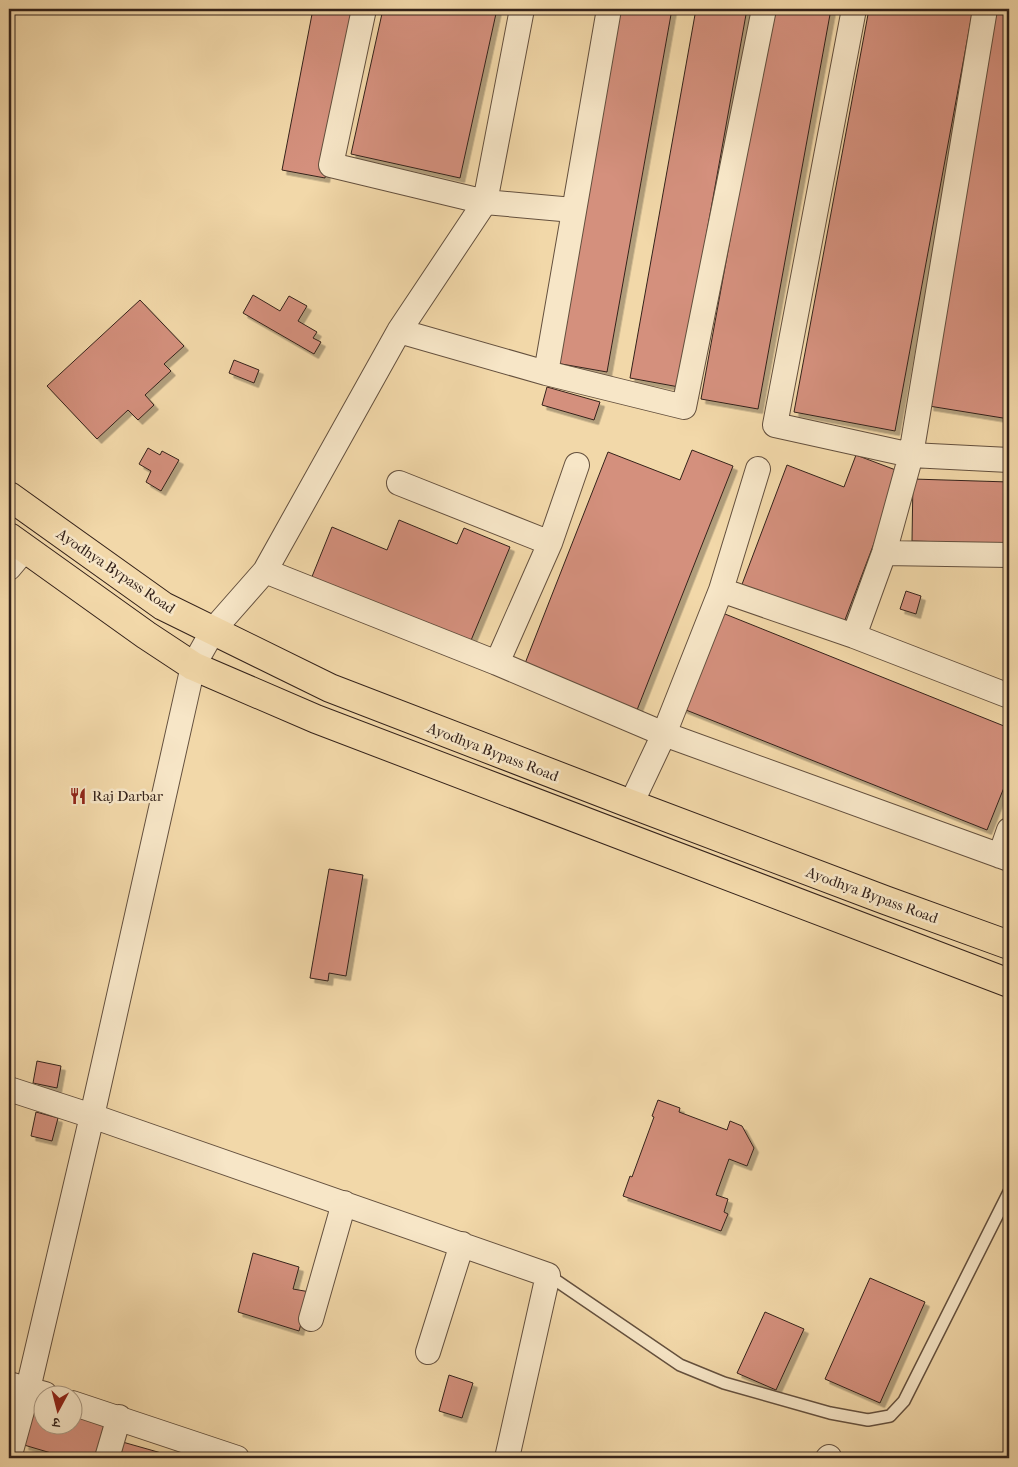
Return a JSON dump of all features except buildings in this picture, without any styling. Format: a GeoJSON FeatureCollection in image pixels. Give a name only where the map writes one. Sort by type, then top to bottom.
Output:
{"type":"FeatureCollection","features":[{"type":"Feature","properties":{"kind":"main road","name":"Ayodhya Bypass Road"},"geometry":{"type":"LineString","coordinates":[[9,496],[163,606],[330,688],[631,804],[1009,945]]}},
{"type":"Feature","properties":{"kind":"main road"},"geometry":{"type":"LineString","coordinates":[[14,551],[193,666],[326,723],[1009,984]]}},
{"type":"Feature","properties":{"kind":"street"},"geometry":{"type":"LineString","coordinates":[[364,9],[331,165],[485,202],[573,210]]}},
{"type":"Feature","properties":{"kind":"street"},"geometry":{"type":"LineString","coordinates":[[10,1458],[92,1116],[193,666],[214,630],[265,571],[399,331],[485,202],[522,9]]}},
{"type":"Feature","properties":{"kind":"street"},"geometry":{"type":"LineString","coordinates":[[546,373],[609,9]]}},
{"type":"Feature","properties":{"kind":"street"},"geometry":{"type":"LineString","coordinates":[[399,331],[546,373],[684,407],[764,9]]}},
{"type":"Feature","properties":{"kind":"street"},"geometry":{"type":"LineString","coordinates":[[854,9],[776,425],[910,455],[1009,460]]}},
{"type":"Feature","properties":{"kind":"street"},"geometry":{"type":"LineString","coordinates":[[854,636],[884,553],[910,455],[985,9]]}},
{"type":"Feature","properties":{"kind":"street"},"geometry":{"type":"LineString","coordinates":[[496,663],[550,543],[577,465]]}},
{"type":"Feature","properties":{"kind":"street"},"geometry":{"type":"LineString","coordinates":[[631,804],[664,734],[721,590],[758,469]]}},
{"type":"Feature","properties":{"kind":"street"},"geometry":{"type":"LineString","coordinates":[[399,483],[550,543]]}},
{"type":"Feature","properties":{"kind":"street"},"geometry":{"type":"LineString","coordinates":[[884,553],[1009,555]]}},
{"type":"Feature","properties":{"kind":"street"},"geometry":{"type":"LineString","coordinates":[[265,571],[496,663],[664,734],[1004,857],[1009,830]]}},
{"type":"Feature","properties":{"kind":"street"},"geometry":{"type":"LineString","coordinates":[[721,590],[854,636],[1009,696]]}},
{"type":"Feature","properties":{"kind":"street"},"geometry":{"type":"LineString","coordinates":[[9,1089],[92,1116],[548,1275],[507,1458]]}},
{"type":"Feature","properties":{"kind":"street"},"geometry":{"type":"LineString","coordinates":[[311,1319],[344,1203]]}},
{"type":"Feature","properties":{"kind":"street"},"geometry":{"type":"LineString","coordinates":[[428,1352],[462,1244]]}},
{"type":"Feature","properties":{"kind":"street"},"geometry":{"type":"LineString","coordinates":[[82,1406],[119,1417],[205,1454],[237,1458]]}},
{"type":"Feature","properties":{"kind":"street"},"geometry":{"type":"LineString","coordinates":[[107,1458],[119,1417]]}},
{"type":"Feature","properties":{"kind":"lane"},"geometry":{"type":"LineString","coordinates":[[548,1275],[680,1365],[724,1383],[830,1414],[868,1420],[890,1416],[904,1401],[1009,1192]]}},
{"type":"Feature","properties":{"kind":"place","name":"Raj Darbar"},"geometry":{"type":"Point","coordinates":[78,796]}}]}
